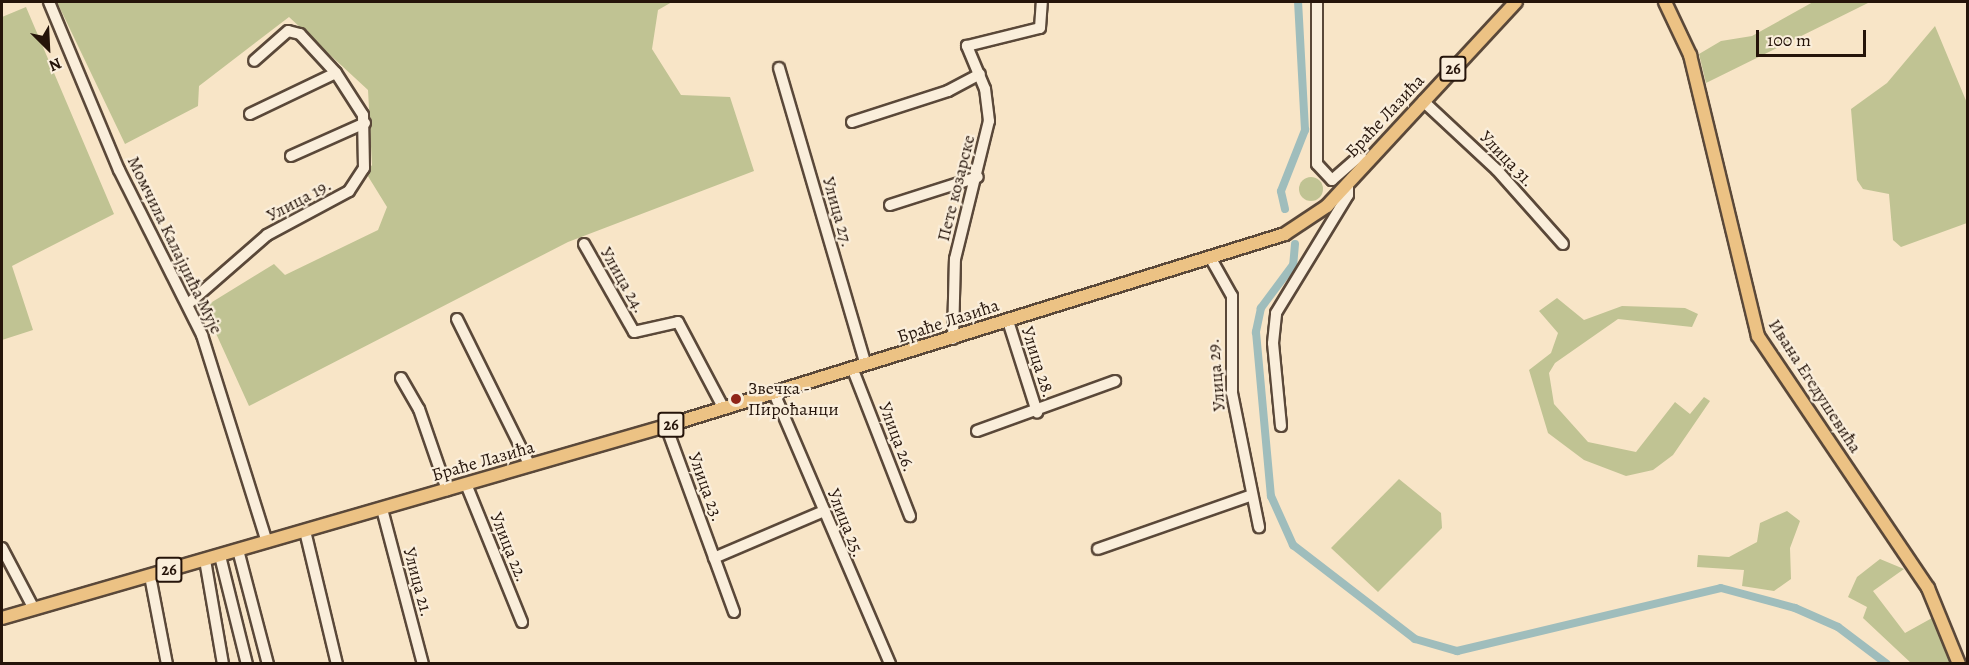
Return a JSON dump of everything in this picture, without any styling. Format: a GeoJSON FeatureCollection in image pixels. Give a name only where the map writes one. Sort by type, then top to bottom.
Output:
{"type":"FeatureCollection","features":[{"type":"Feature","properties":{"kind":"main road","name":"Браће Лазића"},"geometry":{"type":"LineString","coordinates":[[305,531],[853,370],[1293,230],[1348,183],[1516,2]]}},
{"type":"Feature","properties":{"kind":"main road","name":"Ивана Егедушевића"},"geometry":{"type":"LineString","coordinates":[[1665,2],[1690,55],[1758,336],[1922,579],[1959,663]]}},
{"type":"Feature","properties":{"kind":"main road","name":"26"},"geometry":{"type":"LineString","coordinates":[[2,618],[305,531]]}},
{"type":"Feature","properties":{"kind":"street","name":"Момчила Калајџића Мује"},"geometry":{"type":"LineString","coordinates":[[49,2],[119,170],[188,304],[267,542]]}},
{"type":"Feature","properties":{"kind":"street","name":"Пете козарске"},"geometry":{"type":"LineString","coordinates":[[953,339],[954,259],[978,177],[989,122],[980,74],[969,44],[1040,28],[1042,2]]}},
{"type":"Feature","properties":{"kind":"street"},"geometry":{"type":"LineString","coordinates":[[1317,2],[1317,164],[1332,180],[1357,158],[1368,160]]}},
{"type":"Feature","properties":{"kind":"street"},"geometry":{"type":"LineString","coordinates":[[254,62],[284,33],[296,30],[336,73],[365,123],[291,156]]}},
{"type":"Feature","properties":{"kind":"street","name":"Улица 27."},"geometry":{"type":"LineString","coordinates":[[779,69],[866,366]]}},
{"type":"Feature","properties":{"kind":"street"},"geometry":{"type":"LineString","coordinates":[[250,114],[336,73]]}},
{"type":"Feature","properties":{"kind":"street"},"geometry":{"type":"LineString","coordinates":[[852,122],[948,91],[980,74]]}},
{"type":"Feature","properties":{"kind":"street","name":"Улица 31."},"geometry":{"type":"LineString","coordinates":[[1423,101],[1497,170],[1563,244]]}},
{"type":"Feature","properties":{"kind":"street","name":"Улица 19."},"geometry":{"type":"LineString","coordinates":[[188,304],[267,235],[355,186],[365,161],[365,123]]}},
{"type":"Feature","properties":{"kind":"street"},"geometry":{"type":"LineString","coordinates":[[890,205],[978,177]]}},
{"type":"Feature","properties":{"kind":"street"},"geometry":{"type":"LineString","coordinates":[[1281,426],[1273,343],[1276,313],[1348,195],[1348,183]]}},
{"type":"Feature","properties":{"kind":"street","name":"Улица 24."},"geometry":{"type":"LineString","coordinates":[[584,244],[634,332],[678,322],[724,409]]}},
{"type":"Feature","properties":{"kind":"street","name":"Улица 29."},"geometry":{"type":"LineString","coordinates":[[1210,257],[1232,296],[1232,393],[1259,527]]}},
{"type":"Feature","properties":{"kind":"street"},"geometry":{"type":"LineString","coordinates":[[458,319],[530,466]]}},
{"type":"Feature","properties":{"kind":"street","name":"Улица 28."},"geometry":{"type":"LineString","coordinates":[[1008,321],[1037,412]]}},
{"type":"Feature","properties":{"kind":"street","name":"Улица 26."},"geometry":{"type":"LineString","coordinates":[[853,370],[910,516]]}},
{"type":"Feature","properties":{"kind":"street"},"geometry":{"type":"LineString","coordinates":[[401,378],[418,409],[447,490]]}},
{"type":"Feature","properties":{"kind":"street","name":"Улица 28."},"geometry":{"type":"LineString","coordinates":[[977,431],[1037,412],[1115,381]]}},
{"type":"Feature","properties":{"kind":"street","name":"Улица 25."},"geometry":{"type":"LineString","coordinates":[[774,393],[890,663]]}},
{"type":"Feature","properties":{"kind":"street","name":"Улица 23."},"geometry":{"type":"LineString","coordinates":[[666,426],[734,612]]}},
{"type":"Feature","properties":{"kind":"street","name":"Улица 22."},"geometry":{"type":"LineString","coordinates":[[466,484],[522,622]]}},
{"type":"Feature","properties":{"kind":"street"},"geometry":{"type":"LineString","coordinates":[[1098,549],[1252,495]]}},
{"type":"Feature","properties":{"kind":"street","name":"Улица 21."},"geometry":{"type":"LineString","coordinates":[[382,509],[423,663]]}},
{"type":"Feature","properties":{"kind":"street"},"geometry":{"type":"LineString","coordinates":[[714,558],[824,511]]}},
{"type":"Feature","properties":{"kind":"street"},"geometry":{"type":"LineString","coordinates":[[305,531],[337,663]]}},
{"type":"Feature","properties":{"kind":"street"},"geometry":{"type":"LineString","coordinates":[[2,548],[33,609]]}},
{"type":"Feature","properties":{"kind":"street"},"geometry":{"type":"LineString","coordinates":[[238,550],[268,663]]}},
{"type":"Feature","properties":{"kind":"street"},"geometry":{"type":"LineString","coordinates":[[220,556],[247,663]]}},
{"type":"Feature","properties":{"kind":"street"},"geometry":{"type":"LineString","coordinates":[[206,560],[223,663]]}},
{"type":"Feature","properties":{"kind":"street"},"geometry":{"type":"LineString","coordinates":[[150,576],[167,663]]}},
{"type":"Feature","properties":{"kind":"green space"},"geometry":{"type":"Polygon","coordinates":[[[57,2],[672,2],[658,10],[652,49],[681,95],[730,97],[754,171],[568,242],[249,406],[204,307],[274,264],[285,275],[378,230],[387,207],[366,173],[372,165],[368,90],[289,17],[199,86],[198,106],[125,144],[57,2]]]}},
{"type":"Feature","properties":{"kind":"green space"},"geometry":{"type":"Polygon","coordinates":[[[1813,2],[1870,2],[1706,83],[1699,54],[1721,41],[1752,36],[1813,2]]]}},
{"type":"Feature","properties":{"kind":"green space"},"geometry":{"type":"Polygon","coordinates":[[[26,7],[114,214],[12,266],[33,330],[2,340],[2,17],[26,7]]]}},
{"type":"Feature","properties":{"kind":"green space"},"geometry":{"type":"Polygon","coordinates":[[[1935,26],[1967,103],[1967,223],[1901,247],[1893,240],[1889,194],[1863,189],[1857,180],[1851,109],[1887,83],[1935,26]]]}},
{"type":"Feature","properties":{"kind":"green space"},"geometry":{"type":"Polygon","coordinates":[[[1311,177],[1316,178],[1322,184],[1322,194],[1316,200],[1311,201],[1306,200],[1300,194],[1299,189],[1300,184],[1306,178],[1311,177]]]}},
{"type":"Feature","properties":{"kind":"green space"},"geometry":{"type":"Polygon","coordinates":[[[1557,298],[1584,320],[1622,306],[1685,308],[1698,314],[1692,327],[1618,319],[1555,363],[1549,373],[1554,404],[1588,442],[1636,452],[1675,402],[1690,414],[1704,397],[1710,401],[1673,455],[1653,470],[1626,476],[1584,460],[1548,433],[1529,370],[1551,353],[1558,333],[1539,311],[1557,298]]]}},
{"type":"Feature","properties":{"kind":"green space"},"geometry":{"type":"Polygon","coordinates":[[[1399,479],[1441,513],[1442,528],[1378,592],[1331,548],[1399,479]]]}},
{"type":"Feature","properties":{"kind":"green space"},"geometry":{"type":"Polygon","coordinates":[[[1787,511],[1800,521],[1790,548],[1791,579],[1774,591],[1742,586],[1744,570],[1697,567],[1698,555],[1729,557],[1757,542],[1760,523],[1787,511]]]}},
{"type":"Feature","properties":{"kind":"green space"},"geometry":{"type":"Polygon","coordinates":[[[1880,559],[1904,569],[1873,591],[1905,633],[1932,618],[1951,663],[1911,663],[1863,618],[1867,607],[1848,597],[1857,577],[1880,559]]]}},
{"type":"Feature","properties":{"kind":"waterway"},"geometry":{"type":"LineString","coordinates":[[1285,209],[1281,191],[1305,130],[1298,2]]}},
{"type":"Feature","properties":{"kind":"waterway"},"geometry":{"type":"LineString","coordinates":[[1295,244],[1293,265],[1261,308],[1256,332],[1271,496],[1293,545],[1415,639],[1457,651],[1721,588],[1795,608],[1838,627],[1887,664]]}},
{"type":"Feature","properties":{"kind":"place","name":"Звечка - Пироћанци"},"geometry":{"type":"Point","coordinates":[736,399]}}]}
